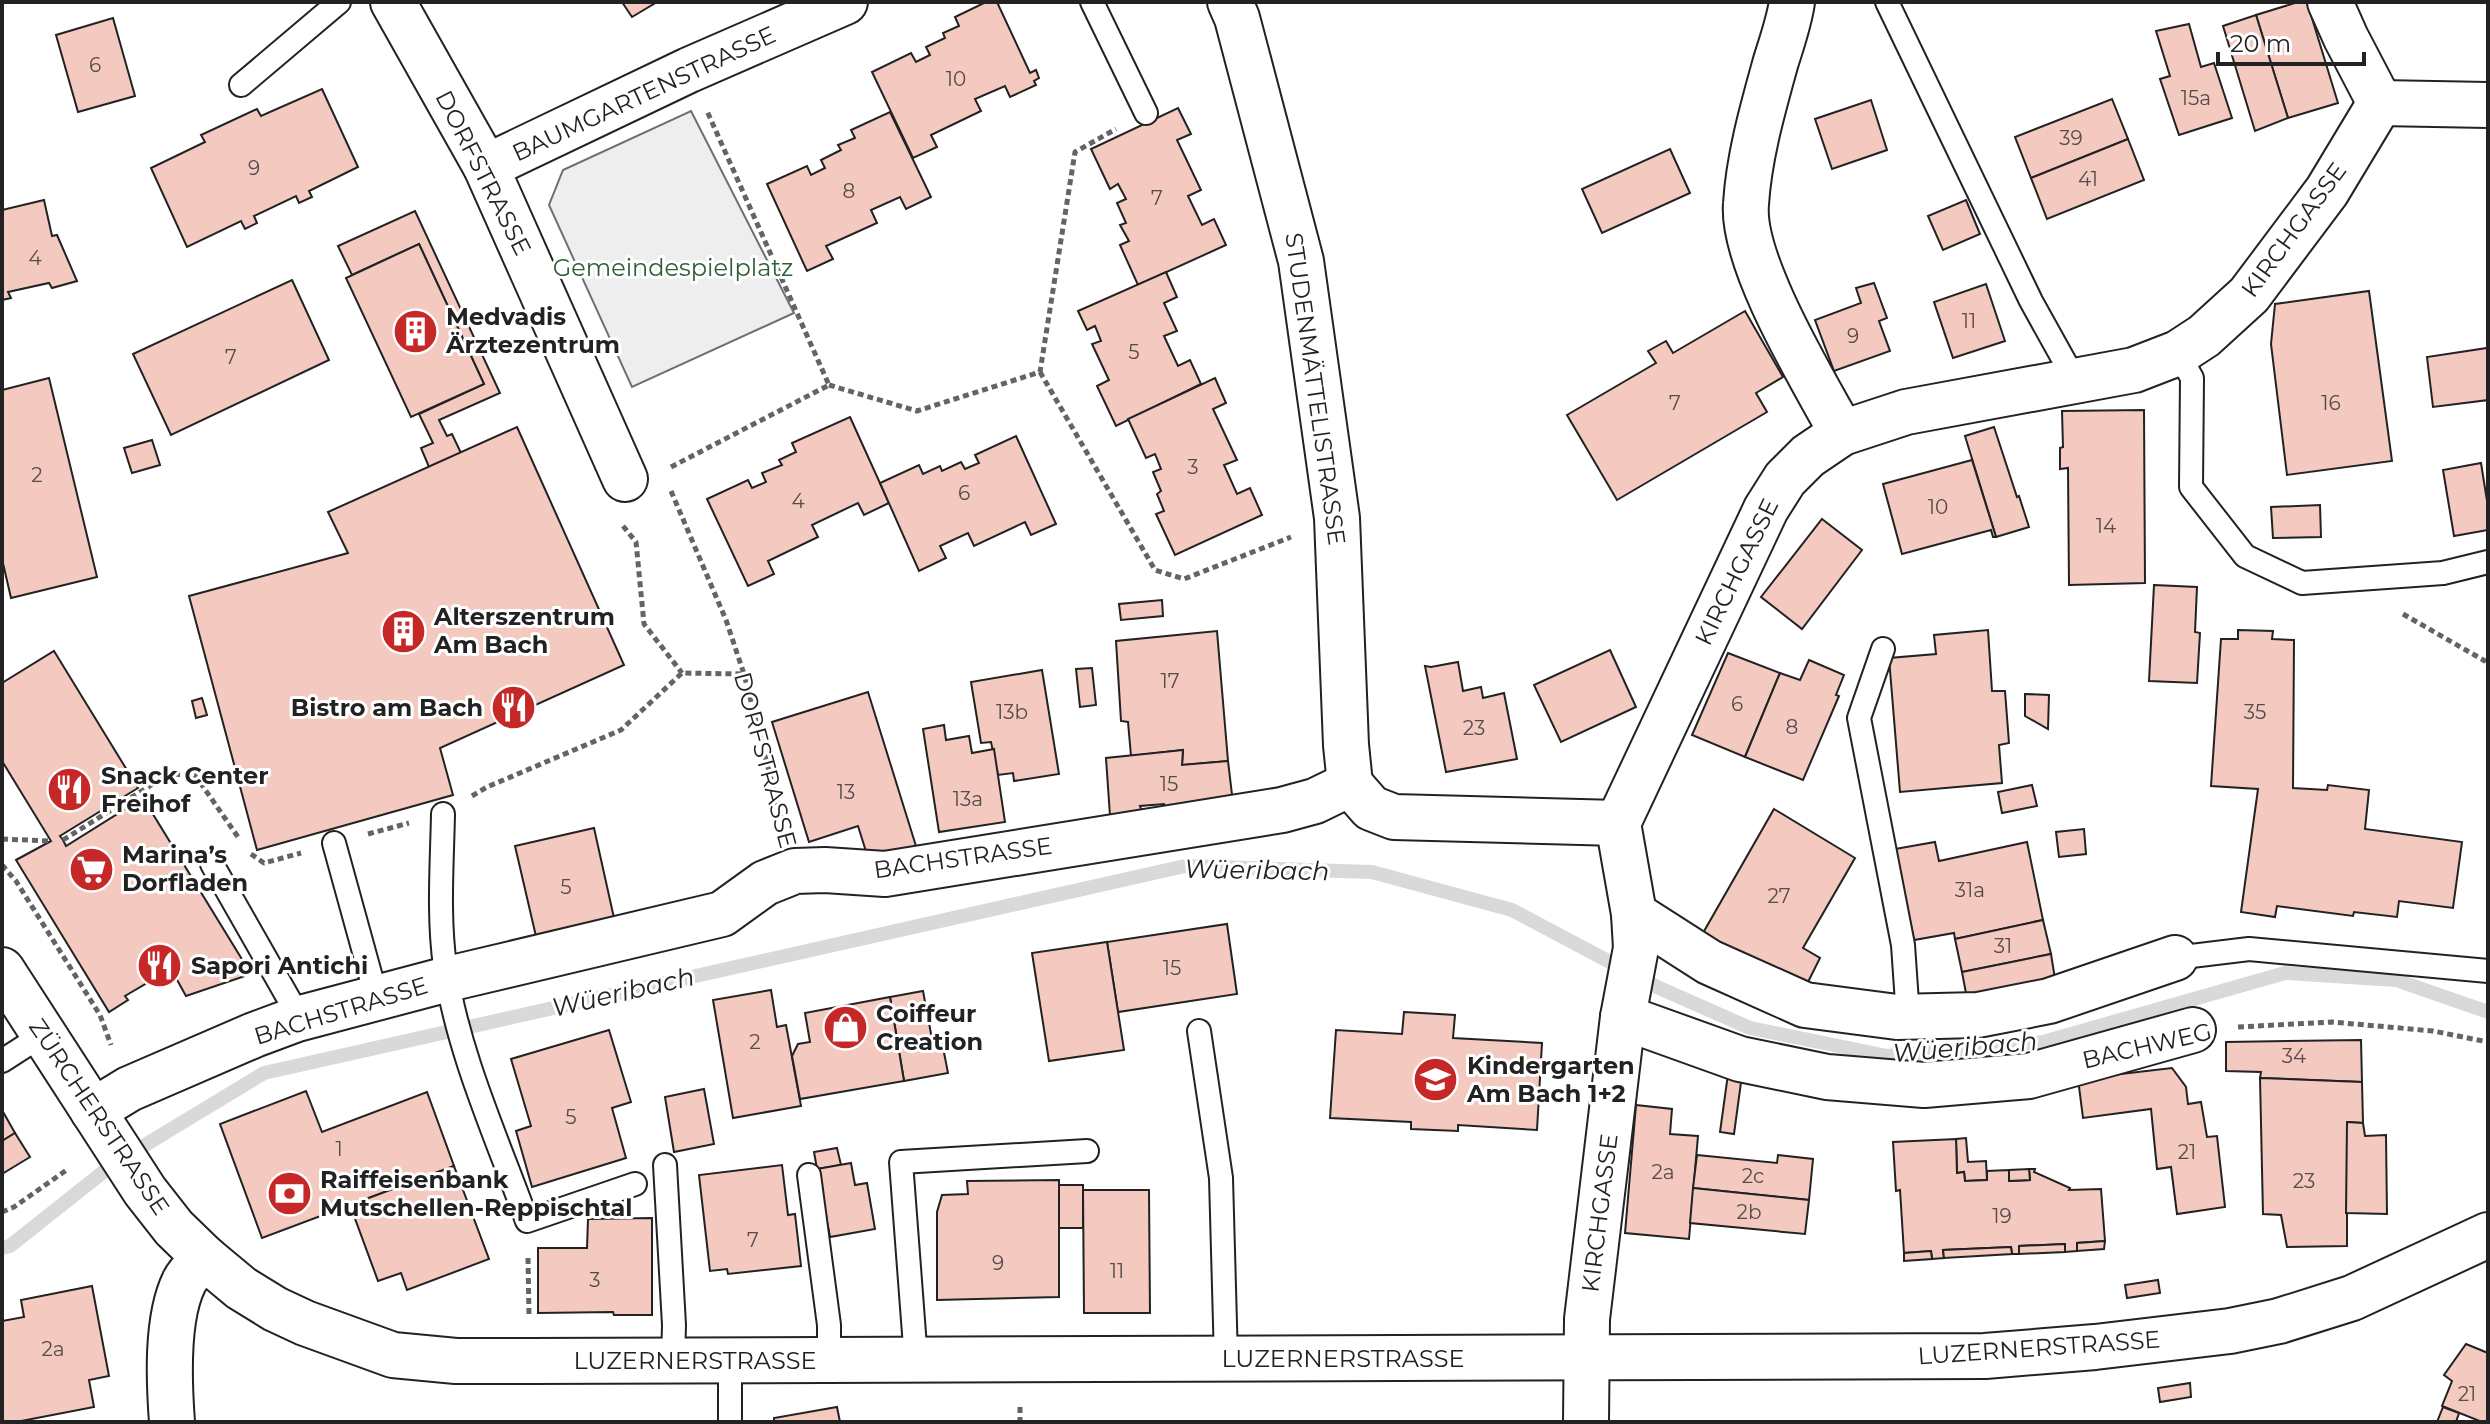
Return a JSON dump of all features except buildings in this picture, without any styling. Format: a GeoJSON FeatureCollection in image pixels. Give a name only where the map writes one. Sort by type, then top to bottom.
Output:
{"type":"FeatureCollection","features":[{"type":"Feature","properties":{"kind":"street","name":"DORFSTRASSE"},"geometry":{"type":"LineString","coordinates":[[393,2],[486,167],[644,476]]}},
{"type":"Feature","properties":{"kind":"street","name":"BAUMGARTENSTRASSE"},"geometry":{"type":"LineString","coordinates":[[486,167],[689,70],[795,12],[845,2]]}},
{"type":"Feature","properties":{"kind":"street","name":"STUDENMÄTTELISTRASSE"},"geometry":{"type":"LineString","coordinates":[[1230,2],[1237,18],[1301,261],[1337,518],[1350,784]]}},
{"type":"Feature","properties":{"kind":"street"},"geometry":{"type":"LineString","coordinates":[[1792,2],[1761,115],[1745,208],[1750,244],[1764,282],[1804,365],[1842,433]]}},
{"type":"Feature","properties":{"kind":"street"},"geometry":{"type":"LineString","coordinates":[[2330,2],[2380,103],[2488,105]]}},
{"type":"Feature","properties":{"kind":"street","name":"KIRCHGASSE"},"geometry":{"type":"LineString","coordinates":[[1586,1422],[1587,1319],[1635,931],[1618,823],[1766,509],[1785,479],[1808,456],[1842,433],[1906,412],[2134,370],[2178,353],[2204,336],[2249,295],[2327,191],[2380,103]]}},
{"type":"Feature","properties":{"kind":"street"},"geometry":{"type":"LineString","coordinates":[[1350,784],[1371,808],[1394,817],[1618,823]]}},
{"type":"Feature","properties":{"kind":"street","name":"BACHSTRASSE"},"geometry":{"type":"LineString","coordinates":[[112,1115],[254,1035],[297,1019],[377,999],[450,988],[722,914],[765,883],[795,871],[885,874],[1282,810],[1315,801],[1350,784]]}},
{"type":"Feature","properties":{"kind":"street"},"geometry":{"type":"LineString","coordinates":[[1635,931],[1805,1005],[1908,1017],[1978,1015],[2049,1001],[2175,958]]}},
{"type":"Feature","properties":{"kind":"street","name":"ZÜRCHERSTRASSE"},"geometry":{"type":"LineString","coordinates":[[2,970],[44,1034],[112,1115],[145,1191],[174,1228],[205,1258]]}},
{"type":"Feature","properties":{"kind":"street","name":"BACHWEG"},"geometry":{"type":"LineString","coordinates":[[1625,1004],[1740,1059],[1827,1077],[1924,1085],[2029,1076],[2193,1030]]}},
{"type":"Feature","properties":{"kind":"street","name":"LUZERNERSTRASSE"},"geometry":{"type":"LineString","coordinates":[[205,1258],[241,1288],[305,1323],[393,1355],[456,1361],[1985,1356],[2230,1331],[2279,1321],[2352,1298],[2488,1235]]}},
{"type":"Feature","properties":{"kind":"street"},"geometry":{"type":"LineString","coordinates":[[172,1422],[170,1374],[175,1307],[184,1280],[205,1258]]}},
{"type":"Feature","properties":{"kind":"lane"},"geometry":{"type":"LineString","coordinates":[[241,85],[339,2]]}},
{"type":"Feature","properties":{"kind":"lane"},"geometry":{"type":"LineString","coordinates":[[1092,2],[1146,113]]}},
{"type":"Feature","properties":{"kind":"lane"},"geometry":{"type":"LineString","coordinates":[[1887,2],[2031,301],[2076,382]]}},
{"type":"Feature","properties":{"kind":"lane"},"geometry":{"type":"LineString","coordinates":[[2178,353],[2192,378],[2191,487],[2245,556],[2302,583],[2443,573],[2488,562]]}},
{"type":"Feature","properties":{"kind":"lane"},"geometry":{"type":"LineString","coordinates":[[1883,649],[1859,718],[1903,945],[1908,1017]]}},
{"type":"Feature","properties":{"kind":"lane"},"geometry":{"type":"LineString","coordinates":[[443,814],[441,899],[450,988],[465,1050],[527,1221],[635,1184]]}},
{"type":"Feature","properties":{"kind":"lane"},"geometry":{"type":"LineString","coordinates":[[334,843],[377,999]]}},
{"type":"Feature","properties":{"kind":"lane"},"geometry":{"type":"LineString","coordinates":[[212,864],[290,1001],[297,1019]]}},
{"type":"Feature","properties":{"kind":"lane"},"geometry":{"type":"LineString","coordinates":[[2175,958],[2249,949],[2488,971]]}},
{"type":"Feature","properties":{"kind":"lane"},"geometry":{"type":"LineString","coordinates":[[1199,1031],[1221,1178],[1226,1360]]}},
{"type":"Feature","properties":{"kind":"lane"},"geometry":{"type":"LineString","coordinates":[[2,1061],[44,1034]]}},
{"type":"Feature","properties":{"kind":"lane"},"geometry":{"type":"LineString","coordinates":[[916,1360],[901,1162],[1087,1151]]}},
{"type":"Feature","properties":{"kind":"lane"},"geometry":{"type":"LineString","coordinates":[[665,1165],[674,1325],[673,1361]]}},
{"type":"Feature","properties":{"kind":"lane"},"geometry":{"type":"LineString","coordinates":[[809,1175],[829,1325],[829,1360]]}},
{"type":"Feature","properties":{"kind":"lane"},"geometry":{"type":"LineString","coordinates":[[730,1361],[730,1422]]}},
{"type":"Feature","properties":{"kind":"path"},"geometry":{"type":"LineString","coordinates":[[689,70],[829,385]]}},
{"type":"Feature","properties":{"kind":"path"},"geometry":{"type":"LineString","coordinates":[[1146,113],[1075,152],[1040,372],[1155,570],[1184,579],[1337,518]]}},
{"type":"Feature","properties":{"kind":"path"},"geometry":{"type":"LineString","coordinates":[[682,673],[644,624],[636,542],[608,506],[604,489],[644,476],[829,385],[917,411],[1040,372]]}},
{"type":"Feature","properties":{"kind":"path","name":"DORFSTRASSE"},"geometry":{"type":"LineString","coordinates":[[644,476],[726,620],[744,674],[795,871]]}},
{"type":"Feature","properties":{"kind":"path"},"geometry":{"type":"LineString","coordinates":[[2402,613],[2488,665]]}},
{"type":"Feature","properties":{"kind":"path"},"geometry":{"type":"LineString","coordinates":[[248,852],[264,863],[443,814],[487,787],[621,730],[682,673],[744,674]]}},
{"type":"Feature","properties":{"kind":"path"},"geometry":{"type":"LineString","coordinates":[[63,840],[169,774],[195,775],[239,839]]}},
{"type":"Feature","properties":{"kind":"path"},"geometry":{"type":"LineString","coordinates":[[2,839],[51,841]]}},
{"type":"Feature","properties":{"kind":"path"},"geometry":{"type":"LineString","coordinates":[[2,865],[16,881],[100,1015],[112,1115]]}},
{"type":"Feature","properties":{"kind":"path","name":"BACHWEG"},"geometry":{"type":"LineString","coordinates":[[2193,1030],[2332,1022],[2433,1031],[2488,1042]]}},
{"type":"Feature","properties":{"kind":"path"},"geometry":{"type":"LineString","coordinates":[[2,1212],[68,1169]]}},
{"type":"Feature","properties":{"kind":"path"},"geometry":{"type":"LineString","coordinates":[[527,1221],[529,1325]]}},
{"type":"Feature","properties":{"kind":"green space","name":"Gemeindespielplatz"},"geometry":{"type":"Polygon","coordinates":[[[691,111],[794,313],[632,387],[549,205],[563,170],[691,111]]]}},
{"type":"Feature","properties":{"kind":"waterway","name":"Wüeribach"},"geometry":{"type":"LineString","coordinates":[[2,1248],[10,1246],[112,1165],[264,1073],[1185,866],[1372,872],[1512,910],[1657,987],[1750,1028],[1887,1056],[2043,1042],[2285,973],[2396,980],[2488,1012]]}},
{"type":"Feature","properties":{"kind":"place","name":"Medvadis Ärztezentrum"},"geometry":{"type":"Point","coordinates":[415,331]}},
{"type":"Feature","properties":{"kind":"place","name":"Alterszentrum Am Bach"},"geometry":{"type":"Point","coordinates":[403,631]}},
{"type":"Feature","properties":{"kind":"place","name":"Bistro am Bach"},"geometry":{"type":"Point","coordinates":[514,708]}},
{"type":"Feature","properties":{"kind":"place","name":"Snack Center Freihof"},"geometry":{"type":"Point","coordinates":[70,790]}},
{"type":"Feature","properties":{"kind":"place","name":"Marina’s Dorfladen"},"geometry":{"type":"Point","coordinates":[91,869]}},
{"type":"Feature","properties":{"kind":"place","name":"Sapori Antichi"},"geometry":{"type":"Point","coordinates":[160,966]}},
{"type":"Feature","properties":{"kind":"place","name":"Coiffeur Creation"},"geometry":{"type":"Point","coordinates":[845,1028]}},
{"type":"Feature","properties":{"kind":"place","name":"Kindergarten Am Bach 1+2"},"geometry":{"type":"Point","coordinates":[1436,1080]}},
{"type":"Feature","properties":{"kind":"place","name":"Raiffeisenbank Mutschellen-Reppischtal"},"geometry":{"type":"Point","coordinates":[289,1194]}}]}
